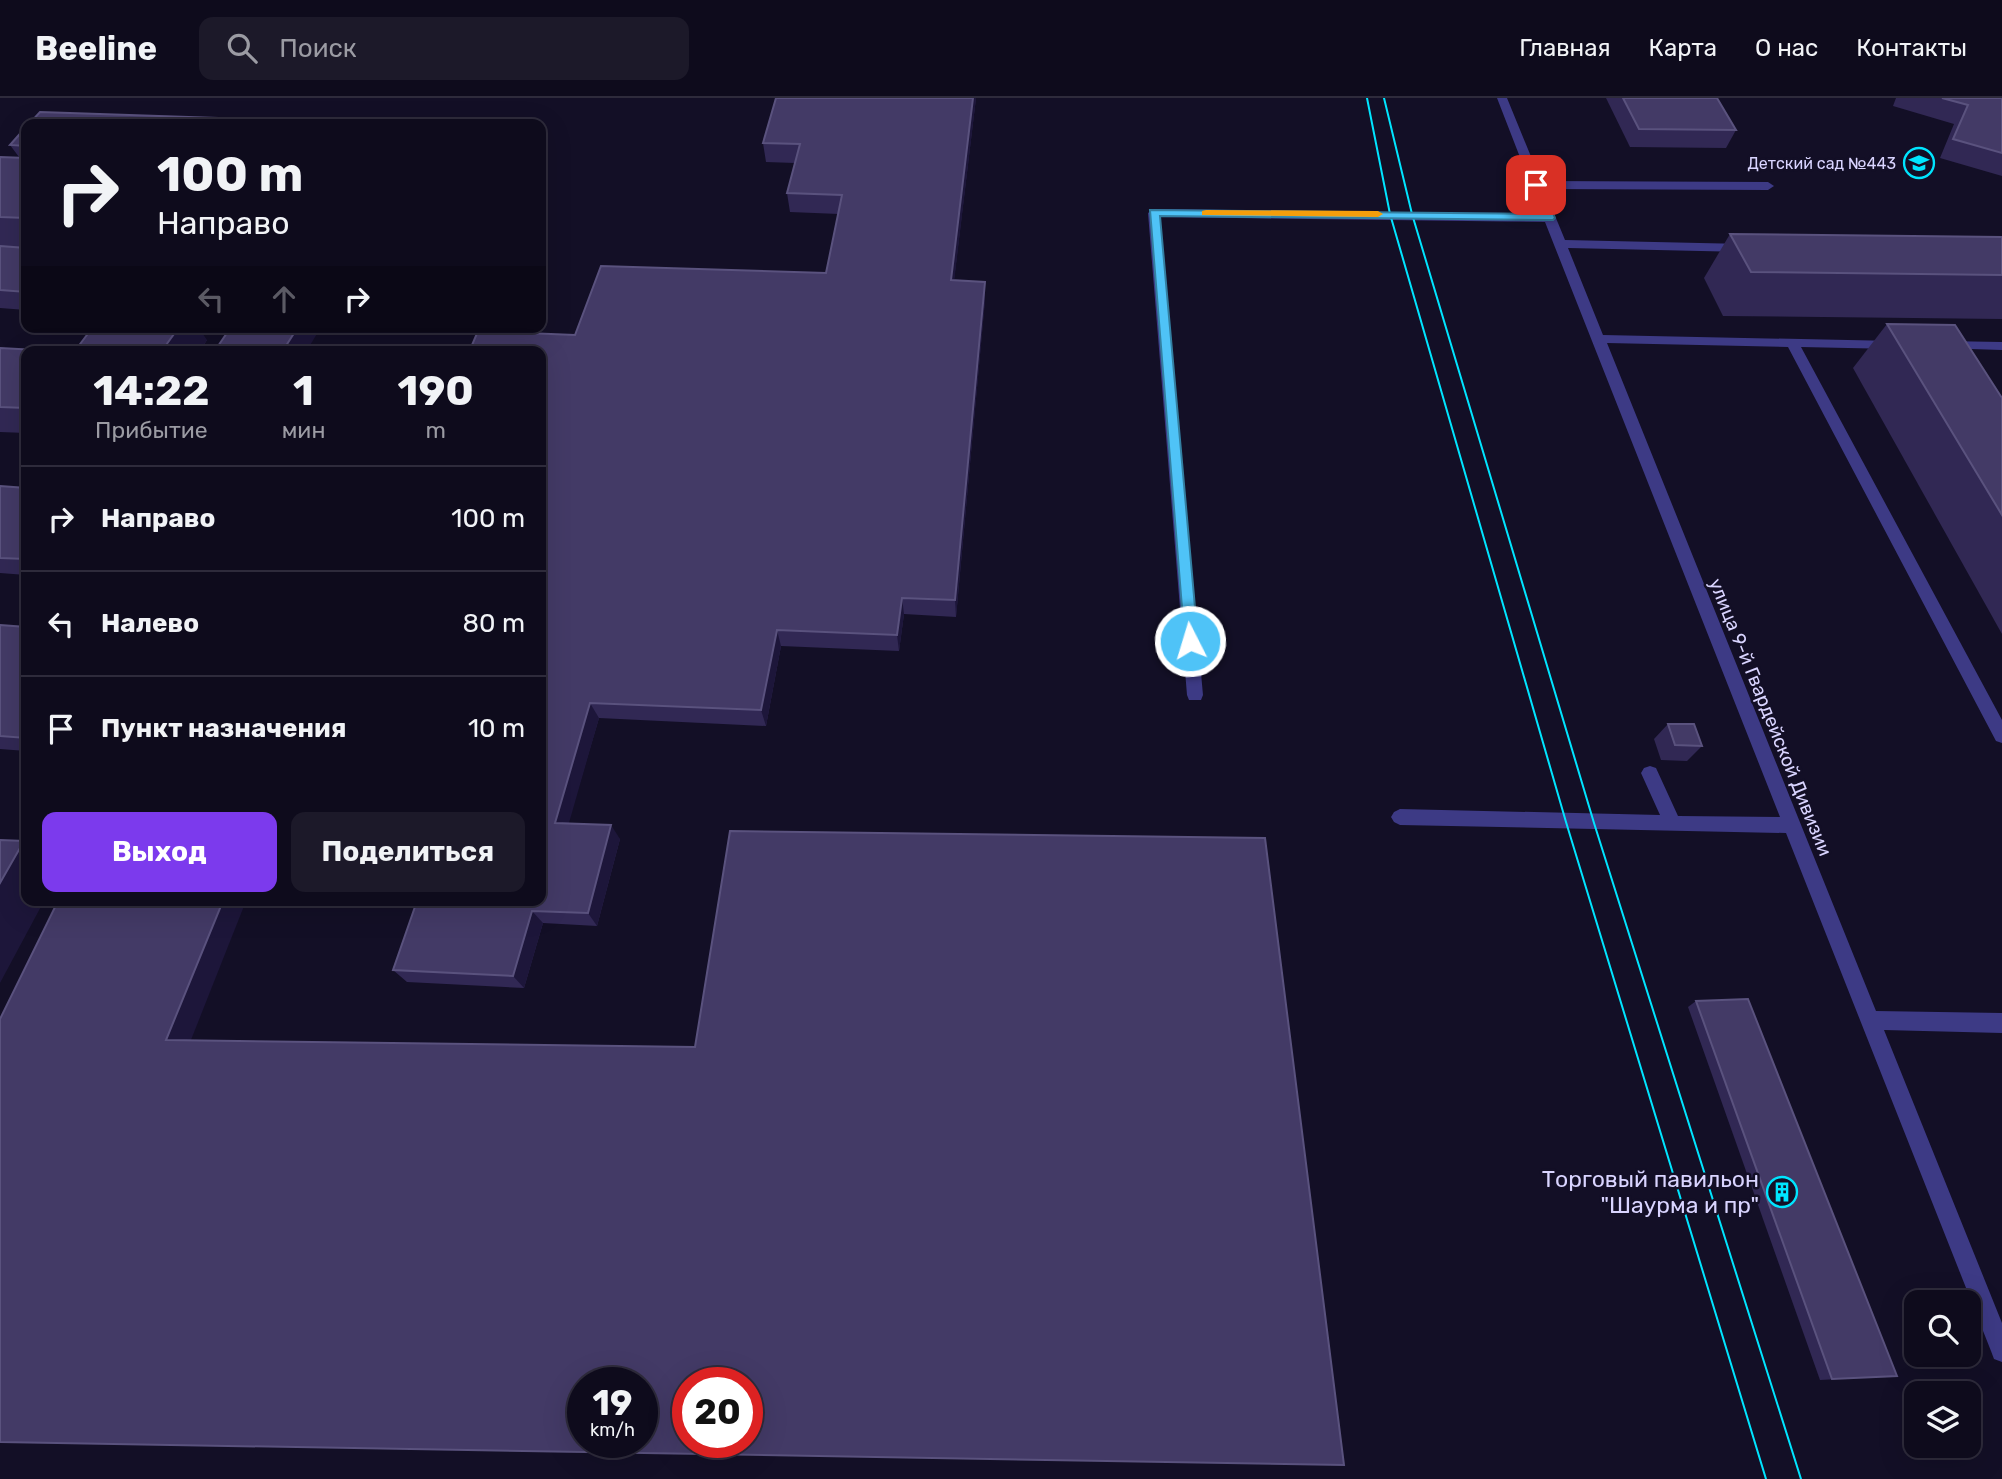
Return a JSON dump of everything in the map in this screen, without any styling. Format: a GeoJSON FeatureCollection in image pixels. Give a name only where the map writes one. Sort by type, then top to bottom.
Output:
{"type":"FeatureCollection","features":[{"type":"Feature","properties":{"kind":"street","name":"улица 9-й Гвардейской Дивизии"},"geometry":{"type":"LineString","coordinates":[[1502,98],[1870,1020],[1996,1322],[2002,1351]]}},
{"type":"Feature","properties":{"kind":"street"},"geometry":{"type":"LineString","coordinates":[[1536,185],[1768,186]]}},
{"type":"Feature","properties":{"kind":"street"},"geometry":{"type":"LineString","coordinates":[[1195,695],[1154,213],[1549,218]]}},
{"type":"Feature","properties":{"kind":"street"},"geometry":{"type":"LineString","coordinates":[[1560,243],[1753,248]]}},
{"type":"Feature","properties":{"kind":"street"},"geometry":{"type":"LineString","coordinates":[[1598,339],[1904,345]]}},
{"type":"Feature","properties":{"kind":"street"},"geometry":{"type":"LineString","coordinates":[[1792,343],[2002,736]]}},
{"type":"Feature","properties":{"kind":"street"},"geometry":{"type":"LineString","coordinates":[[1932,345],[2002,346]]}},
{"type":"Feature","properties":{"kind":"street"},"geometry":{"type":"LineString","coordinates":[[1650,773],[1673,824]]}},
{"type":"Feature","properties":{"kind":"street"},"geometry":{"type":"LineString","coordinates":[[1400,817],[1792,825]]}},
{"type":"Feature","properties":{"kind":"street"},"geometry":{"type":"LineString","coordinates":[[1870,1020],[2002,1023]]}},
{"type":"Feature","properties":{"kind":"building"},"geometry":{"type":"Polygon","coordinates":[[[776,98],[973,98],[951,280],[985,282],[955,600],[902,598],[897,635],[777,630],[761,710],[590,703],[555,823],[611,825],[588,913],[532,911],[513,976],[393,970],[415,906],[546,906],[546,346],[472,346],[477,333],[575,335],[601,266],[826,273],[842,195],[787,193],[800,144],[763,143],[776,98]]]}},
{"type":"Feature","properties":{"kind":"building"},"geometry":{"type":"Polygon","coordinates":[[[1623,98],[1717,98],[1736,130],[1639,129],[1623,98]]]}},
{"type":"Feature","properties":{"kind":"building"},"geometry":{"type":"Polygon","coordinates":[[[1942,98],[2002,98],[2002,153],[1953,139],[1968,105],[1942,98]]]}},
{"type":"Feature","properties":{"kind":"building"},"geometry":{"type":"Polygon","coordinates":[[[40,112],[248,119],[34,119],[40,112]]]}},
{"type":"Feature","properties":{"kind":"building"},"geometry":{"type":"Polygon","coordinates":[[[21,133],[21,146],[10,145],[21,133]]]}},
{"type":"Feature","properties":{"kind":"building"},"geometry":{"type":"Polygon","coordinates":[[[0,157],[21,158],[21,218],[0,217],[0,157]]]}},
{"type":"Feature","properties":{"kind":"building"},"geometry":{"type":"Polygon","coordinates":[[[1730,234],[2002,237],[2002,275],[1751,272],[1730,234]]]}},
{"type":"Feature","properties":{"kind":"building"},"geometry":{"type":"Polygon","coordinates":[[[0,246],[21,248],[21,292],[0,290],[0,246]]]}},
{"type":"Feature","properties":{"kind":"building"},"geometry":{"type":"Polygon","coordinates":[[[1887,324],[1955,325],[2002,398],[2002,515],[1887,324]]]}},
{"type":"Feature","properties":{"kind":"building"},"geometry":{"type":"Polygon","coordinates":[[[88,333],[175,333],[165,346],[79,346],[88,333]]]}},
{"type":"Feature","properties":{"kind":"building"},"geometry":{"type":"Polygon","coordinates":[[[227,333],[294,333],[286,346],[218,346],[227,333]]]}},
{"type":"Feature","properties":{"kind":"building"},"geometry":{"type":"Polygon","coordinates":[[[0,348],[21,349],[21,408],[0,407],[0,348]]]}},
{"type":"Feature","properties":{"kind":"building"},"geometry":{"type":"Polygon","coordinates":[[[0,486],[21,488],[21,559],[0,558],[0,486]]]}},
{"type":"Feature","properties":{"kind":"building"},"geometry":{"type":"Polygon","coordinates":[[[0,625],[21,627],[21,738],[0,736],[0,625]]]}},
{"type":"Feature","properties":{"kind":"building"},"geometry":{"type":"Polygon","coordinates":[[[1668,724],[1694,724],[1702,746],[1675,745],[1668,724]]]}},
{"type":"Feature","properties":{"kind":"building"},"geometry":{"type":"Polygon","coordinates":[[[730,831],[1265,838],[1344,1465],[763,1455],[763,1367],[672,1367],[672,1454],[658,1453],[658,1367],[567,1367],[567,1452],[0,1442],[0,1019],[56,906],[221,906],[166,1040],[695,1047],[730,831]]]}},
{"type":"Feature","properties":{"kind":"building"},"geometry":{"type":"Polygon","coordinates":[[[0,840],[21,841],[21,846],[0,883],[0,840]]]}},
{"type":"Feature","properties":{"kind":"building","name":"Торговый павильон \"Шаурма и пр\""},"geometry":{"type":"Polygon","coordinates":[[[1748,999],[1897,1376],[1832,1379],[1696,1001],[1748,999]]]}},
{"type":"Feature","properties":{"kind":"tram line"},"geometry":{"type":"LineString","coordinates":[[1367,98],[1390,214],[1566,822],[1766,1479]]}},
{"type":"Feature","properties":{"kind":"tram line"},"geometry":{"type":"LineString","coordinates":[[1384,98],[1412,214],[1594,823],[1801,1479]]}},
{"type":"Feature","properties":{"kind":"slow traffic"},"geometry":{"type":"LineString","coordinates":[[1206,213],[1378,214]]}},
{"type":"Feature","properties":{"kind":"place","name":"Детский сад №443"},"geometry":{"type":"Point","coordinates":[1919,163]}},
{"type":"Feature","properties":{"kind":"place","name":"Торговый павильон \"Шаурма и пр\""},"geometry":{"type":"Point","coordinates":[1782,1192]}},
{"type":"Feature","properties":{"kind":"route"},"geometry":{"type":"LineString","coordinates":[[1190,641],[1154,213],[1412,214],[1549,218],[1536,185]]}}]}
